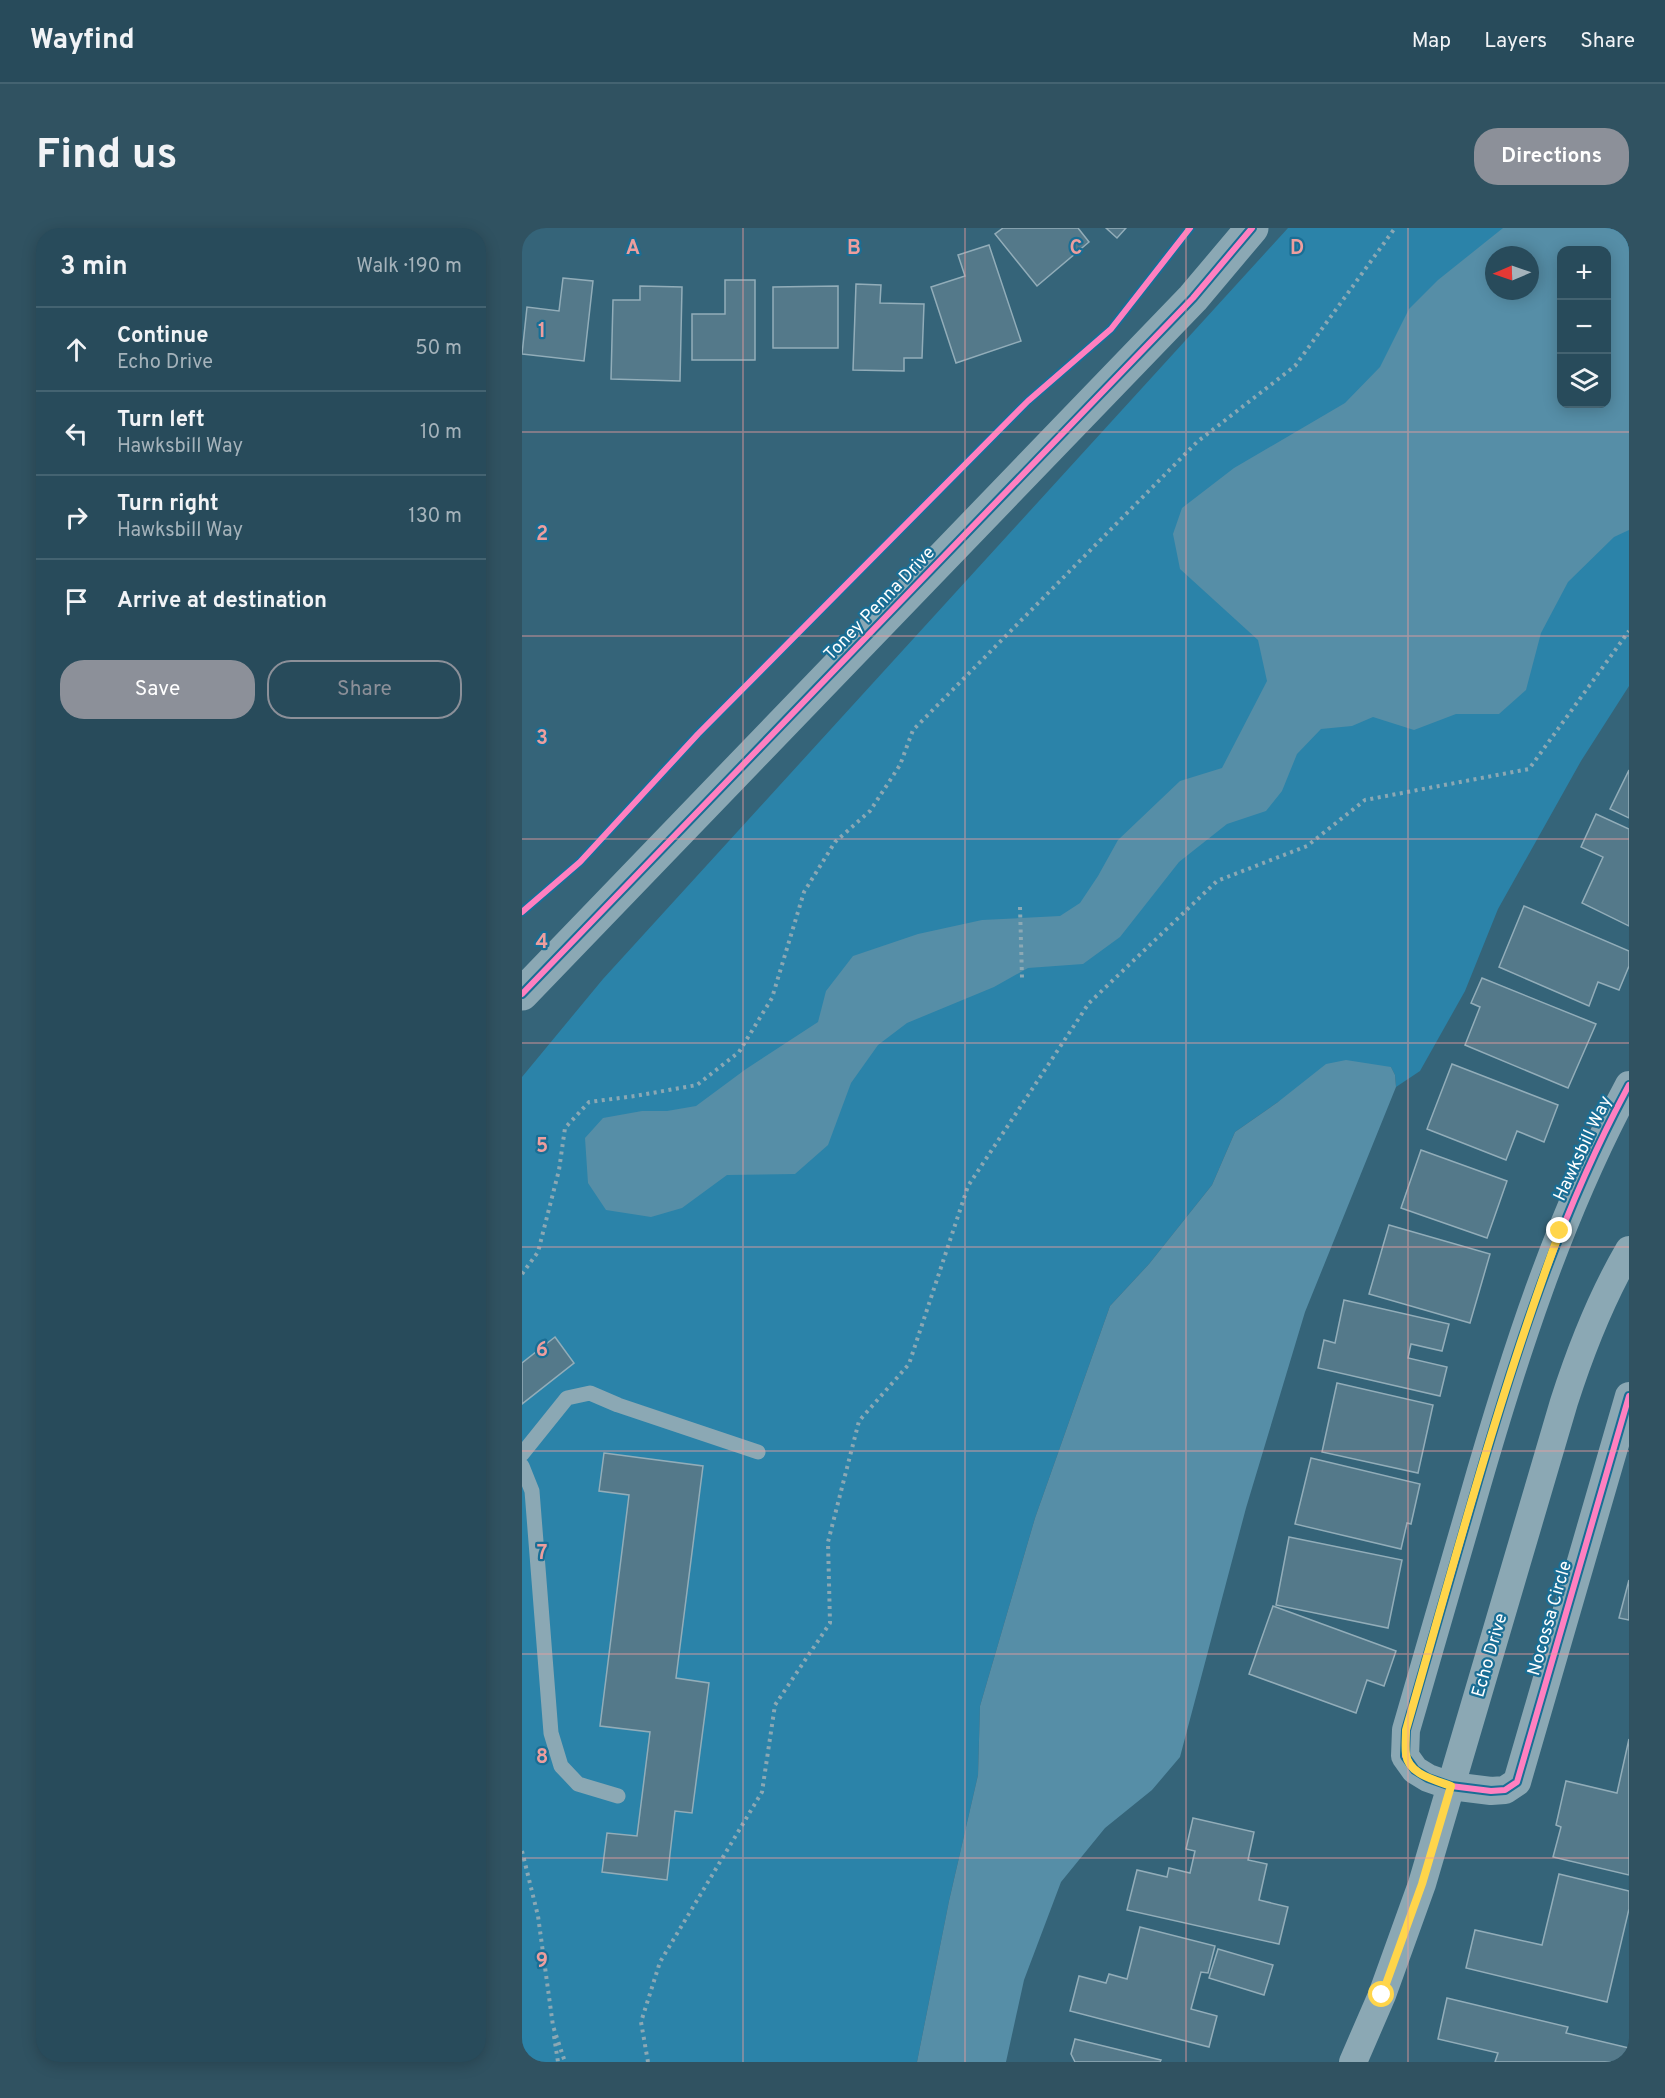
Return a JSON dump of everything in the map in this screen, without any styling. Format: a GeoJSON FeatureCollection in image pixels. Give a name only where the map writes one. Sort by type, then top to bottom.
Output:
{"type":"FeatureCollection","features":[{"type":"Feature","properties":{"kind":"street","name":"Toney Penna Drive"},"geometry":{"type":"LineString","coordinates":[[522,994],[1193,298],[1252,228]]}},
{"type":"Feature","properties":{"kind":"street","name":"Hawksbill Way"},"geometry":{"type":"LineString","coordinates":[[1451,1786],[1428,1778],[1415,1770],[1406,1756],[1406,1730],[1531,1307],[1560,1231],[1604,1132],[1629,1085]]}},
{"type":"Feature","properties":{"kind":"street","name":"Echo Drive"},"geometry":{"type":"LineString","coordinates":[[1353,2062],[1382,1995],[1422,1884],[1564,1402],[1583,1346],[1614,1276],[1629,1250]]}},
{"type":"Feature","properties":{"kind":"street","name":"Nocossa Circle"},"geometry":{"type":"LineString","coordinates":[[1451,1786],[1491,1791],[1504,1790],[1517,1782],[1629,1396]]}},
{"type":"Feature","properties":{"kind":"lane"},"geometry":{"type":"LineString","coordinates":[[522,1454],[567,1398],[590,1393],[618,1406],[758,1452]]}},
{"type":"Feature","properties":{"kind":"lane"},"geometry":{"type":"LineString","coordinates":[[522,1466],[532,1491],[551,1733],[561,1766],[578,1784],[618,1796]]}},
{"type":"Feature","properties":{"kind":"path"},"geometry":{"type":"LineString","coordinates":[[522,1274],[538,1252],[559,1170],[565,1128],[589,1102],[697,1085],[739,1052],[772,998],[804,892],[835,842],[870,811],[900,765],[912,730],[1197,442],[1295,366],[1395,228]]}},
{"type":"Feature","properties":{"kind":"path"},"geometry":{"type":"LineString","coordinates":[[648,2062],[641,2022],[660,1962],[762,1791],[774,1705],[830,1623],[828,1542],[859,1420],[909,1364],[968,1186],[1089,1003],[1217,881],[1307,846],[1365,800],[1530,769],[1629,631]]}},
{"type":"Feature","properties":{"kind":"path"},"geometry":{"type":"LineString","coordinates":[[1020,908],[1022,978]]}},
{"type":"Feature","properties":{"kind":"path"},"geometry":{"type":"LineString","coordinates":[[522,1851],[538,1916],[558,2062]]}},
{"type":"Feature","properties":{"kind":"path"},"geometry":{"type":"LineString","coordinates":[[553,2026],[565,2062]]}},
{"type":"Feature","properties":{"kind":"shaded area"},"geometry":{"type":"Polygon","coordinates":[[[1288,228],[1629,228],[1629,686],[1581,761],[1498,909],[1465,991],[1420,1071],[1396,1087],[1395,1075],[1391,1067],[1278,1102],[1235,1132],[1212,1185],[1149,1264],[1110,1306],[1035,1518],[980,1706],[978,1775],[949,1901],[917,2062],[522,2062],[522,1077],[603,979],[1288,228]]]}},
{"type":"Feature","properties":{"kind":"shaded area"},"geometry":{"type":"Polygon","coordinates":[[[1503,228],[1629,228],[1629,530],[1614,537],[1568,582],[1541,633],[1526,690],[1499,714],[1456,714],[1414,730],[1373,717],[1352,726],[1321,729],[1297,754],[1282,791],[1266,811],[1227,824],[1179,862],[1120,937],[1083,964],[1028,968],[994,987],[907,1023],[878,1045],[851,1083],[828,1145],[795,1174],[727,1175],[682,1208],[651,1217],[606,1210],[588,1183],[585,1138],[603,1118],[642,1111],[667,1111],[696,1106],[746,1069],[818,1022],[826,991],[853,956],[918,934],[982,920],[1060,916],[1080,903],[1118,840],[1180,781],[1222,768],[1267,681],[1258,640],[1180,569],[1173,534],[1182,508],[1234,468],[1345,403],[1380,367],[1409,309],[1438,280],[1503,228]]]}},
{"type":"Feature","properties":{"kind":"shaded area"},"geometry":{"type":"Polygon","coordinates":[[[1346,1060],[1391,1067],[1395,1075],[1396,1087],[1305,1312],[1246,1508],[1180,1757],[1152,1790],[1105,1828],[1061,1882],[1024,1980],[1006,2062],[917,2062],[949,1901],[978,1775],[980,1706],[1035,1518],[1110,1306],[1149,1264],[1212,1185],[1235,1132],[1326,1064],[1346,1060]]]}},
{"type":"Feature","properties":{"kind":"building"},"geometry":{"type":"Polygon","coordinates":[[[1003,228],[1078,228],[1089,242],[1037,286],[995,234],[1003,228]]]}},
{"type":"Feature","properties":{"kind":"building"},"geometry":{"type":"Polygon","coordinates":[[[1106,228],[1126,228],[1117,238],[1106,228]]]}},
{"type":"Feature","properties":{"kind":"building"},"geometry":{"type":"Polygon","coordinates":[[[989,245],[1021,341],[956,363],[931,287],[965,276],[958,255],[989,245]]]}},
{"type":"Feature","properties":{"kind":"building"},"geometry":{"type":"Polygon","coordinates":[[[563,278],[593,281],[584,361],[522,354],[527,307],[559,311],[563,278]]]}},
{"type":"Feature","properties":{"kind":"building"},"geometry":{"type":"Polygon","coordinates":[[[725,280],[755,280],[755,360],[692,360],[692,314],[725,314],[725,280]]]}},
{"type":"Feature","properties":{"kind":"building"},"geometry":{"type":"Polygon","coordinates":[[[856,284],[881,285],[880,303],[924,304],[922,358],[904,358],[904,371],[853,370],[856,284]]]}},
{"type":"Feature","properties":{"kind":"building"},"geometry":{"type":"Polygon","coordinates":[[[640,286],[682,287],[680,381],[611,379],[613,300],[640,300],[640,286]]]}},
{"type":"Feature","properties":{"kind":"building"},"geometry":{"type":"Polygon","coordinates":[[[838,286],[838,348],[773,348],[773,287],[838,286]]]}},
{"type":"Feature","properties":{"kind":"building"},"geometry":{"type":"Polygon","coordinates":[[[1629,770],[1629,818],[1610,809],[1629,770]]]}},
{"type":"Feature","properties":{"kind":"building"},"geometry":{"type":"Polygon","coordinates":[[[1596,814],[1629,829],[1629,926],[1582,903],[1603,857],[1581,847],[1596,814]]]}},
{"type":"Feature","properties":{"kind":"building"},"geometry":{"type":"Polygon","coordinates":[[[1524,906],[1629,951],[1629,966],[1619,990],[1598,982],[1589,1006],[1499,967],[1524,906]]]}},
{"type":"Feature","properties":{"kind":"building"},"geometry":{"type":"Polygon","coordinates":[[[1482,978],[1596,1024],[1568,1088],[1465,1045],[1480,1007],[1471,1003],[1482,978]]]}},
{"type":"Feature","properties":{"kind":"building"},"geometry":{"type":"Polygon","coordinates":[[[1452,1064],[1558,1105],[1544,1142],[1517,1131],[1506,1160],[1427,1129],[1452,1064]]]}},
{"type":"Feature","properties":{"kind":"building"},"geometry":{"type":"Polygon","coordinates":[[[1421,1150],[1507,1181],[1487,1238],[1401,1208],[1421,1150]]]}},
{"type":"Feature","properties":{"kind":"building"},"geometry":{"type":"Polygon","coordinates":[[[1389,1225],[1490,1254],[1470,1323],[1369,1294],[1389,1225]]]}},
{"type":"Feature","properties":{"kind":"building"},"geometry":{"type":"Polygon","coordinates":[[[1344,1300],[1449,1324],[1442,1351],[1411,1344],[1408,1358],[1447,1367],[1440,1396],[1318,1368],[1324,1340],[1335,1343],[1344,1300]]]}},
{"type":"Feature","properties":{"kind":"building"},"geometry":{"type":"Polygon","coordinates":[[[555,1337],[574,1363],[522,1404],[522,1363],[555,1337]]]}},
{"type":"Feature","properties":{"kind":"building"},"geometry":{"type":"Polygon","coordinates":[[[1337,1383],[1433,1405],[1418,1473],[1322,1452],[1337,1383]]]}},
{"type":"Feature","properties":{"kind":"building"},"geometry":{"type":"Polygon","coordinates":[[[604,1453],[703,1466],[676,1678],[709,1683],[692,1813],[675,1811],[667,1880],[602,1872],[607,1833],[637,1836],[650,1732],[600,1726],[629,1495],[599,1491],[604,1453]]]}},
{"type":"Feature","properties":{"kind":"building"},"geometry":{"type":"Polygon","coordinates":[[[1311,1458],[1420,1484],[1411,1524],[1407,1523],[1401,1549],[1295,1524],[1311,1458]]]}},
{"type":"Feature","properties":{"kind":"building"},"geometry":{"type":"Polygon","coordinates":[[[1289,1537],[1402,1560],[1388,1628],[1276,1605],[1289,1537]]]}},
{"type":"Feature","properties":{"kind":"building"},"geometry":{"type":"Polygon","coordinates":[[[1629,1580],[1629,1620],[1619,1618],[1629,1580]]]}},
{"type":"Feature","properties":{"kind":"building"},"geometry":{"type":"Polygon","coordinates":[[[1273,1606],[1396,1651],[1384,1686],[1367,1680],[1356,1713],[1249,1674],[1273,1606]]]}},
{"type":"Feature","properties":{"kind":"building"},"geometry":{"type":"Polygon","coordinates":[[[1629,1739],[1629,1875],[1553,1857],[1561,1827],[1556,1825],[1566,1781],[1617,1793],[1629,1739]]]}},
{"type":"Feature","properties":{"kind":"building"},"geometry":{"type":"Polygon","coordinates":[[[1193,1818],[1254,1832],[1248,1860],[1267,1864],[1259,1900],[1288,1907],[1279,1944],[1127,1910],[1137,1870],[1167,1877],[1169,1868],[1190,1873],[1195,1851],[1186,1849],[1193,1818]]]}},
{"type":"Feature","properties":{"kind":"building"},"geometry":{"type":"Polygon","coordinates":[[[1559,1874],[1629,1891],[1629,1909],[1607,2002],[1466,1968],[1475,1930],[1542,1945],[1559,1874]]]}},
{"type":"Feature","properties":{"kind":"building"},"geometry":{"type":"Polygon","coordinates":[[[1140,1927],[1215,1946],[1208,1973],[1201,1972],[1191,2009],[1217,2016],[1209,2047],[1070,2011],[1079,1976],[1106,1983],[1109,1974],[1127,1979],[1140,1927]]]}},
{"type":"Feature","properties":{"kind":"building"},"geometry":{"type":"Polygon","coordinates":[[[1218,1949],[1273,1965],[1264,1995],[1209,1978],[1218,1949]]]}},
{"type":"Feature","properties":{"kind":"building"},"geometry":{"type":"Polygon","coordinates":[[[1447,1998],[1568,2027],[1566,2033],[1629,2048],[1629,2062],[1495,2062],[1498,2053],[1438,2039],[1447,1998]]]}},
{"type":"Feature","properties":{"kind":"building"},"geometry":{"type":"Polygon","coordinates":[[[1075,2039],[1161,2060],[1160,2062],[1075,2062],[1071,2054],[1075,2039]]]}},
{"type":"Feature","properties":{"kind":"cycle path"},"geometry":{"type":"LineString","coordinates":[[522,912],[580,862],[698,734],[1028,401],[1111,329],[1190,228]]}},
{"type":"Feature","properties":{"kind":"cycle path"},"geometry":{"type":"LineString","coordinates":[[522,994],[1193,298],[1252,228]]}},
{"type":"Feature","properties":{"kind":"cycle path"},"geometry":{"type":"LineString","coordinates":[[1629,1085],[1580,1186],[1539,1289],[1472,1502],[1406,1730],[1405,1756],[1415,1770],[1428,1778],[1451,1786],[1491,1791],[1505,1790],[1517,1782],[1629,1396]]}},
{"type":"Feature","properties":{"kind":"route"},"geometry":{"type":"LineString","coordinates":[[1382,1995],[1422,1884],[1451,1786],[1428,1778],[1415,1770],[1406,1756],[1406,1730],[1500,1405],[1531,1307],[1560,1231]]}}]}
